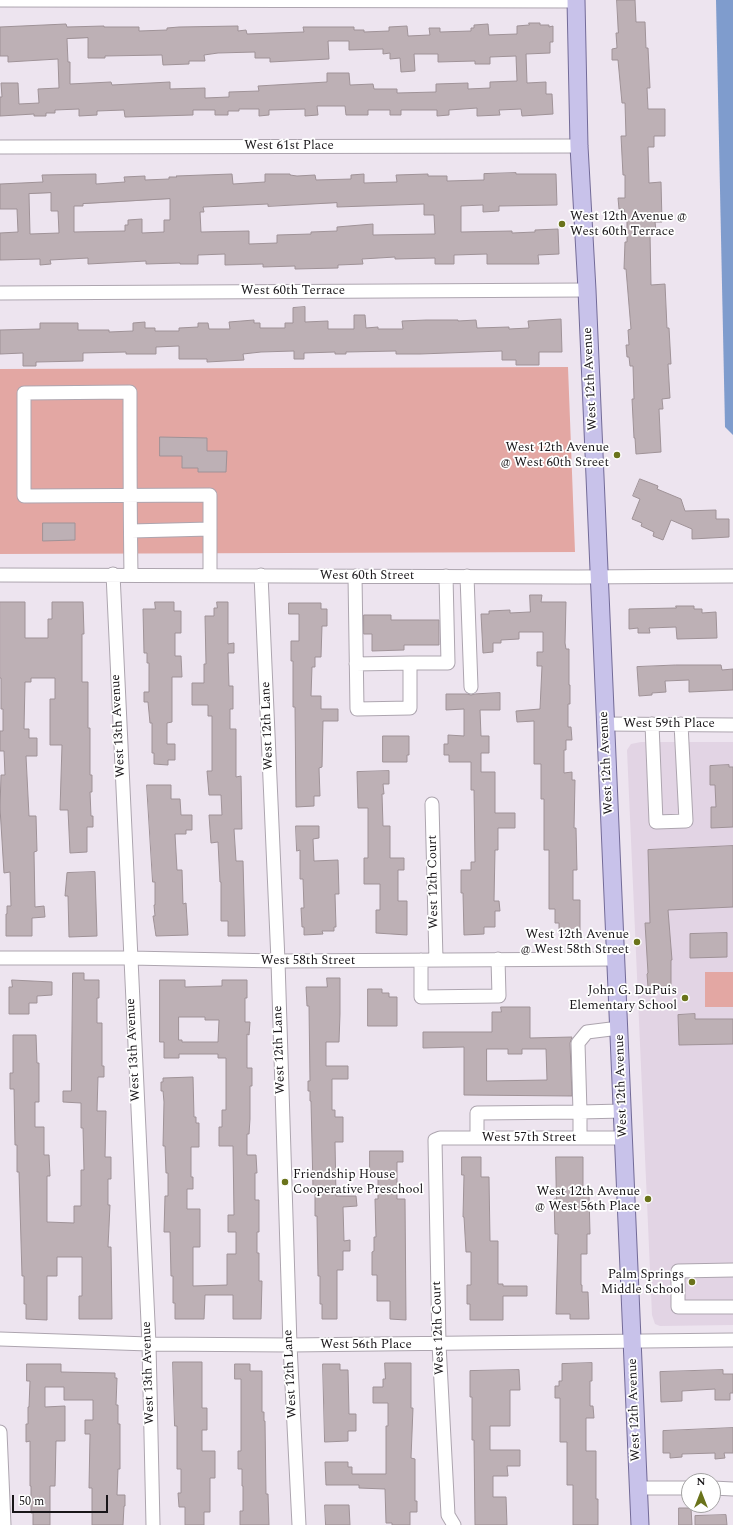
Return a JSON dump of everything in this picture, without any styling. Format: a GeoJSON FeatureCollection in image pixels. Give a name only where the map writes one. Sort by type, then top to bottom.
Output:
{"type":"FeatureCollection","features":[{"type":"Feature","properties":{"kind":"main road","name":"West 12th Avenue"},"geometry":{"type":"LineString","coordinates":[[576,0],[579,146],[587,290],[640,1525]]}},
{"type":"Feature","properties":{"kind":"street"},"geometry":{"type":"LineString","coordinates":[[0,0],[576,0]]}},
{"type":"Feature","properties":{"kind":"street","name":"West 61st Place"},"geometry":{"type":"LineString","coordinates":[[0,147],[579,146]]}},
{"type":"Feature","properties":{"kind":"street","name":"West 60th Terrace"},"geometry":{"type":"LineString","coordinates":[[0,293],[587,290]]}},
{"type":"Feature","properties":{"kind":"street"},"geometry":{"type":"LineString","coordinates":[[131,574],[131,496],[130,392],[24,393],[24,496],[131,496],[210,495],[210,575]]}},
{"type":"Feature","properties":{"kind":"street"},"geometry":{"type":"LineString","coordinates":[[131,531],[210,529]]}},
{"type":"Feature","properties":{"kind":"street","name":"West 13th Avenue"},"geometry":{"type":"LineString","coordinates":[[113,574],[149,1344],[153,1525]]}},
{"type":"Feature","properties":{"kind":"street","name":"West 60th Street"},"geometry":{"type":"LineString","coordinates":[[0,575],[733,576]]}},
{"type":"Feature","properties":{"kind":"street","name":"West 12th Lane"},"geometry":{"type":"LineString","coordinates":[[261,575],[278,961],[290,1345],[299,1525]]}},
{"type":"Feature","properties":{"kind":"street"},"geometry":{"type":"LineString","coordinates":[[354,576],[357,709],[410,708],[410,663]]}},
{"type":"Feature","properties":{"kind":"street"},"geometry":{"type":"LineString","coordinates":[[356,664],[448,663],[446,576]]}},
{"type":"Feature","properties":{"kind":"street"},"geometry":{"type":"LineString","coordinates":[[467,576],[471,687]]}},
{"type":"Feature","properties":{"kind":"street","name":"West 59th Place"},"geometry":{"type":"LineString","coordinates":[[605,724],[733,725]]}},
{"type":"Feature","properties":{"kind":"street"},"geometry":{"type":"LineString","coordinates":[[652,724],[656,822],[686,821],[681,724]]}},
{"type":"Feature","properties":{"kind":"street","name":"West 12th Court"},"geometry":{"type":"LineString","coordinates":[[432,804],[436,960]]}},
{"type":"Feature","properties":{"kind":"street","name":"West 58th Street"},"geometry":{"type":"LineString","coordinates":[[0,958],[130,958],[278,961],[616,959]]}},
{"type":"Feature","properties":{"kind":"street"},"geometry":{"type":"LineString","coordinates":[[421,960],[421,997],[436,997],[499,996],[498,959]]}},
{"type":"Feature","properties":{"kind":"street"},"geometry":{"type":"LineString","coordinates":[[580,1138],[578,1043],[587,1032],[619,1028]]}},
{"type":"Feature","properties":{"kind":"street"},"geometry":{"type":"LineString","coordinates":[[477,1138],[477,1113],[623,1111]]}},
{"type":"Feature","properties":{"kind":"street","name":"West 57th Street"},"geometry":{"type":"LineString","coordinates":[[435,1140],[440,1138],[624,1138]]}},
{"type":"Feature","properties":{"kind":"street","name":"West 12th Court"},"geometry":{"type":"LineString","coordinates":[[435,1140],[439,1344],[451,1520]]}},
{"type":"Feature","properties":{"kind":"street"},"geometry":{"type":"LineString","coordinates":[[733,1270],[678,1271],[678,1307],[733,1307]]}},
{"type":"Feature","properties":{"kind":"street","name":"West 56th Place"},"geometry":{"type":"LineString","coordinates":[[0,1339],[149,1344],[290,1345],[733,1340]]}},
{"type":"Feature","properties":{"kind":"street"},"geometry":{"type":"LineString","coordinates":[[0,1432],[4,1525]]}},
{"type":"Feature","properties":{"kind":"street"},"geometry":{"type":"LineString","coordinates":[[638,1488],[681,1488]]}},
{"type":"Feature","properties":{"kind":"street"},"geometry":{"type":"LineString","coordinates":[[721,1488],[733,1489]]}},
{"type":"Feature","properties":{"kind":"shaded area"},"geometry":{"type":"Polygon","coordinates":[[[568,367],[575,552],[0,554],[0,369],[568,367]]]}},
{"type":"Feature","properties":{"kind":"shaded area","name":"John G. DuPuis Elementary School"},"geometry":{"type":"Polygon","coordinates":[[[641,742],[733,742],[733,1325],[660,1326],[655,1324],[652,1315],[627,750],[631,744],[641,742]]]}},
{"type":"Feature","properties":{"kind":"shaded area"},"geometry":{"type":"Polygon","coordinates":[[[705,972],[733,972],[733,1007],[705,1007],[705,972]]]}},
{"type":"Feature","properties":{"kind":"water"},"geometry":{"type":"Polygon","coordinates":[[[716,0],[733,0],[733,435],[725,427],[716,0]]]}},
{"type":"Feature","properties":{"kind":"building"},"geometry":{"type":"Polygon","coordinates":[[[617,0],[635,0],[636,22],[645,22],[650,88],[647,88],[648,109],[665,109],[665,136],[654,136],[654,147],[648,147],[649,183],[661,182],[662,222],[655,222],[656,231],[652,231],[652,234],[650,234],[651,285],[665,284],[667,328],[669,328],[671,364],[668,364],[670,398],[662,399],[663,409],[659,409],[661,452],[636,454],[632,399],[634,399],[633,366],[630,366],[629,357],[627,357],[626,345],[629,345],[628,330],[631,329],[626,269],[624,269],[625,242],[627,242],[627,220],[625,220],[624,209],[619,209],[618,198],[625,198],[625,175],[623,175],[621,136],[626,136],[625,103],[622,103],[618,60],[612,60],[612,49],[617,48],[617,0]]]}},
{"type":"Feature","properties":{"kind":"building"},"geometry":{"type":"Polygon","coordinates":[[[529,23],[540,23],[540,25],[549,25],[549,27],[553,26],[553,42],[550,42],[550,53],[526,54],[527,83],[546,82],[546,94],[552,94],[553,114],[522,116],[521,109],[499,110],[500,115],[477,116],[477,108],[449,110],[449,115],[437,116],[437,110],[401,110],[401,115],[390,115],[390,110],[368,110],[368,115],[346,115],[345,106],[317,106],[318,115],[305,116],[305,109],[269,110],[269,115],[259,116],[259,109],[239,109],[239,111],[228,111],[228,115],[215,115],[215,110],[193,110],[193,115],[125,117],[124,110],[97,111],[97,115],[79,116],[79,109],[55,110],[55,113],[46,113],[46,116],[34,116],[34,114],[0,116],[0,97],[2,97],[1,83],[18,83],[19,104],[39,103],[38,89],[59,88],[58,59],[8,62],[8,56],[0,56],[0,27],[66,24],[67,27],[139,27],[139,31],[167,30],[167,28],[179,27],[238,26],[238,31],[246,30],[247,34],[304,32],[303,27],[354,27],[354,30],[364,30],[364,32],[389,31],[389,27],[407,26],[408,36],[430,35],[429,28],[440,28],[440,32],[471,31],[471,28],[474,28],[474,25],[488,24],[489,35],[517,34],[517,26],[529,25],[529,23]],[[88,38],[67,39],[68,62],[70,62],[70,84],[111,82],[112,85],[170,82],[170,89],[205,88],[205,98],[229,97],[229,92],[259,91],[258,86],[327,82],[327,73],[349,73],[350,85],[373,84],[374,89],[397,89],[397,93],[436,92],[436,84],[468,83],[468,89],[490,88],[490,82],[517,81],[516,56],[490,57],[490,64],[475,64],[475,61],[438,62],[438,54],[414,54],[415,71],[401,72],[400,58],[390,59],[390,53],[383,54],[383,49],[349,50],[349,41],[328,41],[329,59],[270,62],[270,58],[255,58],[255,52],[218,53],[204,55],[205,61],[189,61],[189,64],[163,65],[162,55],[105,56],[105,58],[88,58],[88,38]]]}},
{"type":"Feature","properties":{"kind":"building"},"geometry":{"type":"Polygon","coordinates":[[[96,174],[96,184],[125,182],[124,177],[145,176],[145,180],[169,179],[169,177],[177,177],[176,176],[232,174],[233,184],[265,182],[265,174],[290,174],[297,176],[315,175],[316,180],[351,179],[351,175],[364,174],[364,183],[397,182],[396,175],[428,174],[428,176],[447,176],[447,181],[484,180],[484,174],[556,174],[557,205],[499,206],[499,211],[483,212],[483,205],[461,206],[461,232],[512,231],[512,233],[558,229],[559,254],[538,255],[539,264],[487,264],[487,254],[454,255],[454,264],[435,264],[435,258],[395,259],[395,257],[362,259],[363,264],[338,265],[338,268],[295,269],[295,266],[263,267],[263,264],[225,265],[225,254],[198,255],[198,264],[146,264],[146,261],[88,264],[88,258],[50,260],[51,264],[40,265],[40,259],[0,260],[0,233],[18,232],[17,209],[0,209],[0,184],[43,182],[42,175],[96,174]],[[51,193],[29,194],[30,234],[59,233],[58,211],[51,211],[51,193]],[[170,199],[83,204],[83,206],[74,206],[74,232],[125,231],[125,225],[128,225],[128,220],[142,219],[142,233],[164,232],[164,220],[170,220],[170,199]],[[337,203],[268,206],[268,204],[203,207],[204,212],[200,212],[201,232],[249,231],[249,244],[277,243],[277,235],[311,234],[311,232],[337,231],[337,227],[373,224],[373,235],[435,234],[434,215],[424,215],[424,204],[337,207],[337,203]]]}},
{"type":"Feature","properties":{"kind":"building"},"geometry":{"type":"Polygon","coordinates":[[[305,307],[305,322],[328,321],[328,329],[354,329],[354,315],[365,315],[366,328],[378,327],[378,329],[403,329],[402,321],[426,320],[476,320],[477,328],[529,328],[528,321],[561,319],[562,352],[539,352],[539,365],[516,365],[516,360],[502,360],[502,351],[420,354],[396,354],[396,351],[346,352],[346,354],[335,354],[335,352],[304,353],[304,359],[294,359],[294,351],[261,352],[243,354],[244,360],[207,362],[207,359],[179,359],[179,346],[156,347],[156,354],[126,354],[126,352],[83,353],[83,361],[36,362],[36,366],[23,366],[23,353],[0,354],[0,330],[40,329],[40,323],[78,323],[78,330],[109,330],[109,332],[133,331],[133,323],[145,322],[145,328],[155,328],[155,331],[179,331],[179,328],[198,327],[198,323],[208,323],[209,329],[230,329],[229,322],[254,320],[254,323],[260,323],[260,328],[285,328],[285,323],[293,323],[293,308],[305,307]]]}},
{"type":"Feature","properties":{"kind":"building"},"geometry":{"type":"Polygon","coordinates":[[[160,437],[207,438],[207,451],[227,451],[226,472],[198,472],[198,468],[182,468],[182,456],[160,456],[160,437]]]}},
{"type":"Feature","properties":{"kind":"building"},"geometry":{"type":"Polygon","coordinates":[[[640,479],[658,486],[657,489],[681,499],[685,511],[716,510],[716,519],[729,519],[729,537],[692,539],[692,529],[671,520],[663,540],[653,536],[654,532],[641,526],[642,523],[632,519],[640,499],[633,496],[640,479]]]}},
{"type":"Feature","properties":{"kind":"building"},"geometry":{"type":"Polygon","coordinates":[[[43,523],[75,523],[75,540],[43,541],[43,523]]]}},
{"type":"Feature","properties":{"kind":"building"},"geometry":{"type":"Polygon","coordinates":[[[530,595],[542,595],[541,602],[566,602],[565,643],[566,649],[569,649],[570,685],[568,727],[571,727],[572,740],[566,740],[566,750],[564,750],[564,773],[572,772],[572,780],[575,780],[574,828],[576,828],[577,870],[573,870],[573,900],[580,900],[580,934],[562,934],[562,929],[559,929],[559,923],[555,923],[555,909],[549,909],[549,850],[544,850],[544,799],[541,799],[541,764],[534,764],[534,721],[517,722],[516,711],[540,709],[542,666],[537,666],[537,652],[543,652],[543,632],[519,632],[519,639],[501,640],[501,643],[493,643],[493,652],[483,653],[481,614],[489,614],[489,611],[510,610],[510,613],[530,612],[530,595]]]}},
{"type":"Feature","properties":{"kind":"building"},"geometry":{"type":"Polygon","coordinates":[[[0,602],[25,602],[25,638],[48,638],[48,619],[52,619],[52,602],[83,602],[84,634],[82,634],[82,682],[88,682],[90,775],[92,775],[92,792],[90,792],[91,816],[93,816],[93,827],[87,827],[87,852],[70,853],[68,810],[60,810],[62,745],[50,745],[50,699],[55,699],[55,678],[31,678],[31,682],[25,682],[24,729],[29,729],[29,738],[37,738],[37,756],[26,756],[29,816],[36,816],[37,851],[34,852],[35,907],[44,906],[45,917],[32,918],[32,936],[6,936],[7,906],[11,906],[10,872],[4,873],[0,808],[1,775],[5,775],[4,751],[0,751],[0,731],[3,731],[3,709],[1,709],[0,678],[0,602]]]}},
{"type":"Feature","properties":{"kind":"building"},"geometry":{"type":"Polygon","coordinates":[[[155,602],[174,602],[174,611],[181,611],[181,633],[175,633],[175,656],[181,656],[182,677],[172,677],[172,722],[167,723],[167,744],[175,744],[175,760],[168,760],[168,765],[154,764],[154,753],[152,753],[152,723],[150,723],[148,702],[144,702],[144,692],[149,692],[149,663],[147,663],[147,653],[144,653],[143,609],[155,609],[155,602]]]}},
{"type":"Feature","properties":{"kind":"building"},"geometry":{"type":"Polygon","coordinates":[[[217,602],[228,602],[228,644],[234,643],[234,653],[228,653],[229,686],[233,686],[233,709],[230,709],[230,729],[236,729],[236,777],[241,776],[242,829],[234,829],[236,861],[243,861],[245,936],[228,936],[228,921],[221,921],[221,882],[218,842],[211,843],[209,815],[222,815],[221,795],[209,795],[207,771],[212,771],[212,716],[208,716],[208,705],[192,705],[192,683],[204,683],[204,664],[206,664],[205,616],[214,616],[214,608],[217,608],[217,602]]]}},
{"type":"Feature","properties":{"kind":"building"},"geometry":{"type":"Polygon","coordinates":[[[289,603],[321,603],[321,609],[327,609],[327,626],[322,626],[321,657],[315,657],[315,667],[312,667],[311,696],[321,696],[321,709],[338,709],[338,721],[323,721],[322,767],[319,768],[320,796],[314,796],[314,806],[296,807],[295,707],[293,707],[293,661],[291,661],[291,641],[299,641],[299,614],[289,614],[289,603]]]}},
{"type":"Feature","properties":{"kind":"building"},"geometry":{"type":"Polygon","coordinates":[[[676,606],[694,606],[694,609],[702,609],[702,613],[716,612],[717,638],[677,639],[676,627],[649,628],[650,633],[638,633],[638,628],[629,629],[629,609],[676,608],[676,606]]]}},
{"type":"Feature","properties":{"kind":"building"},"geometry":{"type":"Polygon","coordinates":[[[364,615],[391,615],[391,620],[439,620],[439,645],[404,645],[404,650],[372,651],[372,634],[364,634],[364,615]]]}},
{"type":"Feature","properties":{"kind":"building"},"geometry":{"type":"Polygon","coordinates":[[[721,665],[722,670],[733,669],[733,690],[689,692],[689,680],[665,681],[666,692],[639,696],[637,667],[721,665]]]}},
{"type":"Feature","properties":{"kind":"building"},"geometry":{"type":"Polygon","coordinates":[[[500,693],[500,710],[480,710],[481,736],[489,736],[489,753],[481,753],[481,772],[495,772],[495,813],[515,813],[515,828],[498,828],[498,850],[495,850],[494,901],[499,901],[500,911],[495,911],[495,927],[484,927],[484,934],[464,935],[461,870],[471,870],[471,862],[475,862],[474,790],[471,790],[471,762],[449,762],[449,755],[444,755],[444,744],[448,744],[448,735],[464,736],[464,709],[446,710],[446,694],[471,695],[500,693]]]}},
{"type":"Feature","properties":{"kind":"building"},"geometry":{"type":"Polygon","coordinates":[[[383,736],[409,736],[409,755],[407,755],[407,762],[383,762],[383,736]]]}},
{"type":"Feature","properties":{"kind":"building"},"geometry":{"type":"Polygon","coordinates":[[[729,765],[729,767],[733,767],[733,827],[711,828],[711,807],[716,807],[715,785],[710,785],[710,766],[729,765]]]}},
{"type":"Feature","properties":{"kind":"building"},"geometry":{"type":"Polygon","coordinates":[[[389,771],[389,784],[383,784],[383,826],[390,826],[390,858],[404,858],[404,870],[398,870],[398,901],[407,901],[407,935],[376,933],[376,910],[380,910],[380,884],[364,884],[364,858],[368,858],[368,808],[358,808],[357,772],[389,771]]]}},
{"type":"Feature","properties":{"kind":"building"},"geometry":{"type":"Polygon","coordinates":[[[147,785],[171,785],[171,799],[180,799],[181,815],[192,815],[192,830],[186,830],[186,834],[175,834],[177,870],[182,870],[183,904],[186,903],[188,935],[156,936],[153,916],[155,916],[155,882],[153,882],[147,785]]]}},
{"type":"Feature","properties":{"kind":"building"},"geometry":{"type":"Polygon","coordinates":[[[296,826],[319,826],[319,838],[313,839],[314,861],[338,860],[339,894],[335,894],[336,927],[334,927],[334,931],[322,931],[323,934],[304,935],[301,908],[304,908],[303,879],[300,879],[300,850],[297,851],[296,826]]]}},
{"type":"Feature","properties":{"kind":"building"},"geometry":{"type":"Polygon","coordinates":[[[733,846],[733,907],[668,910],[672,960],[671,986],[648,987],[645,923],[650,923],[648,850],[733,846]]]}},
{"type":"Feature","properties":{"kind":"building"},"geometry":{"type":"Polygon","coordinates":[[[95,872],[97,936],[69,937],[68,896],[65,896],[67,873],[95,872]]]}},
{"type":"Feature","properties":{"kind":"building"},"geometry":{"type":"Polygon","coordinates":[[[727,933],[727,957],[690,958],[690,934],[727,933]]]}},
{"type":"Feature","properties":{"kind":"building"},"geometry":{"type":"Polygon","coordinates":[[[73,973],[84,973],[84,980],[99,980],[97,1023],[102,1023],[102,1066],[104,1066],[104,1077],[98,1077],[97,1111],[106,1111],[105,1157],[111,1157],[111,1179],[108,1179],[108,1205],[110,1205],[108,1247],[111,1247],[112,1319],[79,1319],[79,1296],[82,1296],[82,1257],[57,1257],[57,1276],[47,1276],[47,1320],[26,1319],[26,1304],[24,1304],[24,1276],[22,1276],[19,1172],[17,1172],[17,1145],[15,1145],[14,1089],[10,1089],[10,1073],[13,1073],[13,1035],[36,1035],[37,1063],[39,1063],[39,1102],[35,1102],[35,1127],[44,1127],[44,1155],[49,1155],[50,1176],[47,1176],[47,1222],[74,1223],[74,1206],[81,1206],[81,1170],[84,1170],[81,1103],[63,1102],[63,1091],[71,1091],[73,973]]]}},
{"type":"Feature","properties":{"kind":"building"},"geometry":{"type":"Polygon","coordinates":[[[327,978],[340,978],[340,1014],[339,1042],[326,1042],[326,1066],[348,1066],[348,1079],[332,1079],[332,1110],[335,1110],[335,1117],[343,1117],[343,1142],[335,1142],[336,1196],[356,1196],[357,1206],[343,1207],[344,1241],[350,1240],[350,1251],[343,1251],[343,1270],[337,1270],[337,1319],[322,1319],[322,1304],[320,1304],[317,1216],[315,1216],[315,1189],[313,1189],[311,1101],[310,1091],[308,1091],[308,1081],[310,1081],[309,1006],[307,1006],[306,987],[327,987],[327,978]]]}},
{"type":"Feature","properties":{"kind":"building"},"geometry":{"type":"Polygon","coordinates":[[[12,980],[52,982],[52,995],[37,996],[37,1003],[29,1003],[29,1014],[9,1014],[9,987],[12,987],[12,980]]]}},
{"type":"Feature","properties":{"kind":"building"},"geometry":{"type":"Polygon","coordinates":[[[160,980],[185,980],[185,987],[222,986],[222,980],[247,980],[245,1022],[250,1022],[249,1035],[247,1034],[247,1068],[252,1068],[252,1086],[250,1086],[250,1119],[249,1134],[247,1134],[247,1155],[256,1155],[257,1173],[255,1173],[255,1200],[259,1200],[259,1232],[257,1232],[257,1253],[259,1253],[259,1281],[262,1281],[261,1319],[233,1319],[233,1295],[205,1295],[204,1319],[175,1319],[175,1303],[173,1303],[173,1276],[171,1276],[170,1232],[164,1232],[165,1196],[168,1196],[168,1173],[166,1173],[165,1146],[163,1146],[164,1102],[163,1091],[161,1091],[161,1082],[163,1082],[163,1078],[193,1077],[194,1117],[196,1117],[196,1123],[199,1123],[199,1147],[191,1147],[191,1177],[193,1177],[193,1189],[187,1189],[187,1209],[200,1209],[200,1247],[193,1247],[193,1286],[227,1285],[227,1254],[236,1254],[236,1232],[228,1232],[228,1215],[234,1215],[233,1146],[219,1146],[219,1127],[222,1127],[222,1110],[226,1110],[226,1058],[218,1058],[218,1054],[179,1054],[179,1058],[164,1058],[164,1042],[160,1042],[160,980]],[[179,1017],[179,1040],[182,1040],[182,1042],[218,1042],[219,1020],[205,1020],[205,1017],[179,1017]]]}},
{"type":"Feature","properties":{"kind":"building"},"geometry":{"type":"Polygon","coordinates":[[[368,989],[382,989],[382,993],[389,993],[389,997],[397,997],[397,1026],[368,1026],[368,989]]]}},
{"type":"Feature","properties":{"kind":"building"},"geometry":{"type":"Polygon","coordinates":[[[501,1007],[530,1007],[530,1038],[572,1037],[570,1043],[572,1096],[464,1095],[464,1047],[423,1048],[423,1032],[492,1032],[492,1012],[501,1012],[501,1007]],[[487,1049],[487,1081],[547,1080],[546,1049],[522,1049],[522,1054],[508,1054],[508,1049],[487,1049]]]}},
{"type":"Feature","properties":{"kind":"building"},"geometry":{"type":"Polygon","coordinates":[[[695,1014],[695,1019],[733,1019],[733,1044],[679,1045],[678,1015],[695,1014]]]}},
{"type":"Feature","properties":{"kind":"building"},"geometry":{"type":"Polygon","coordinates":[[[370,1151],[403,1151],[403,1162],[397,1162],[397,1199],[405,1199],[406,1320],[390,1319],[390,1301],[377,1301],[377,1275],[372,1275],[372,1252],[374,1251],[374,1237],[376,1237],[375,1199],[378,1199],[378,1175],[370,1175],[370,1151]]]}},
{"type":"Feature","properties":{"kind":"building"},"geometry":{"type":"Polygon","coordinates":[[[462,1157],[481,1157],[481,1177],[489,1177],[490,1241],[498,1241],[498,1284],[503,1284],[503,1286],[527,1286],[527,1296],[503,1296],[503,1320],[470,1320],[470,1304],[467,1304],[467,1285],[471,1285],[471,1252],[466,1252],[463,1217],[464,1175],[462,1175],[462,1157]]]}},
{"type":"Feature","properties":{"kind":"building"},"geometry":{"type":"Polygon","coordinates":[[[556,1157],[583,1157],[583,1194],[589,1194],[590,1234],[587,1234],[587,1254],[581,1254],[581,1285],[582,1292],[588,1292],[589,1319],[570,1319],[570,1314],[556,1314],[558,1234],[555,1234],[554,1199],[556,1199],[556,1157]]]}},
{"type":"Feature","properties":{"kind":"building"},"geometry":{"type":"Polygon","coordinates":[[[173,1362],[202,1362],[202,1408],[207,1408],[207,1430],[202,1430],[202,1451],[215,1451],[215,1478],[210,1478],[210,1512],[204,1512],[204,1525],[185,1525],[185,1507],[179,1507],[178,1493],[181,1493],[181,1469],[177,1469],[177,1426],[175,1426],[173,1362]]]}},
{"type":"Feature","properties":{"kind":"building"},"geometry":{"type":"Polygon","coordinates":[[[385,1363],[411,1363],[411,1408],[413,1408],[411,1458],[415,1459],[415,1501],[417,1501],[417,1512],[410,1512],[410,1525],[392,1525],[392,1523],[386,1523],[385,1489],[359,1488],[359,1485],[326,1485],[325,1462],[348,1462],[348,1467],[352,1467],[352,1474],[386,1474],[386,1426],[388,1426],[388,1403],[373,1403],[373,1387],[383,1387],[383,1379],[385,1379],[385,1363]]]}},
{"type":"Feature","properties":{"kind":"building"},"geometry":{"type":"Polygon","coordinates":[[[592,1363],[590,1406],[593,1406],[594,1418],[586,1418],[586,1451],[596,1451],[596,1499],[598,1499],[598,1525],[573,1525],[573,1485],[567,1485],[567,1442],[560,1442],[560,1398],[555,1398],[555,1386],[559,1386],[559,1381],[562,1381],[562,1364],[592,1363]]]}},
{"type":"Feature","properties":{"kind":"building"},"geometry":{"type":"Polygon","coordinates":[[[27,1364],[61,1364],[61,1372],[115,1373],[115,1378],[117,1378],[116,1405],[118,1405],[118,1424],[120,1424],[120,1469],[118,1469],[117,1495],[125,1495],[123,1525],[92,1525],[92,1488],[89,1488],[90,1434],[85,1434],[85,1420],[93,1420],[93,1400],[64,1400],[64,1387],[45,1387],[45,1407],[65,1406],[65,1441],[56,1441],[55,1486],[50,1486],[50,1525],[33,1525],[30,1486],[30,1441],[26,1442],[30,1381],[27,1381],[27,1364]]]}},
{"type":"Feature","properties":{"kind":"building"},"geometry":{"type":"Polygon","coordinates":[[[235,1364],[250,1364],[250,1371],[262,1371],[262,1412],[264,1412],[265,1421],[266,1494],[268,1494],[269,1525],[240,1525],[240,1511],[243,1511],[242,1469],[238,1469],[238,1451],[241,1451],[241,1379],[235,1379],[235,1364]]]}},
{"type":"Feature","properties":{"kind":"building"},"geometry":{"type":"Polygon","coordinates":[[[323,1364],[340,1364],[340,1370],[348,1370],[349,1414],[356,1414],[356,1431],[348,1431],[348,1441],[325,1442],[323,1364]]]}},
{"type":"Feature","properties":{"kind":"building"},"geometry":{"type":"Polygon","coordinates":[[[519,1370],[520,1390],[510,1390],[510,1426],[490,1426],[490,1450],[520,1450],[520,1466],[507,1466],[508,1476],[493,1476],[493,1497],[506,1497],[507,1525],[475,1525],[474,1440],[472,1440],[472,1397],[470,1397],[470,1371],[519,1370]]]}},
{"type":"Feature","properties":{"kind":"building"},"geometry":{"type":"Polygon","coordinates":[[[723,1370],[723,1374],[733,1374],[733,1393],[730,1393],[730,1400],[715,1400],[715,1389],[682,1391],[682,1401],[661,1402],[660,1372],[723,1370]]]}},
{"type":"Feature","properties":{"kind":"building"},"geometry":{"type":"Polygon","coordinates":[[[733,1428],[733,1453],[724,1453],[725,1458],[715,1459],[715,1453],[682,1454],[682,1457],[670,1458],[670,1453],[663,1453],[663,1431],[733,1428]]]}},
{"type":"Feature","properties":{"kind":"building"},"geometry":{"type":"Polygon","coordinates":[[[325,1505],[349,1505],[350,1525],[326,1525],[325,1505]]]}},
{"type":"Feature","properties":{"kind":"building"},"geometry":{"type":"Polygon","coordinates":[[[679,1508],[681,1508],[681,1513],[691,1513],[692,1525],[679,1525],[679,1508]]]}},
{"type":"Feature","properties":{"kind":"building"},"geometry":{"type":"Polygon","coordinates":[[[726,1515],[727,1525],[695,1525],[695,1516],[726,1515]]]}},
{"type":"Feature","properties":{"kind":"place","name":"West 12th Avenue @ West 60th Terrace"},"geometry":{"type":"Point","coordinates":[562,224]}},
{"type":"Feature","properties":{"kind":"place","name":"West 12th Avenue @ West 60th Street"},"geometry":{"type":"Point","coordinates":[617,455]}},
{"type":"Feature","properties":{"kind":"place","name":"West 12th Avenue @ West 58th Street"},"geometry":{"type":"Point","coordinates":[637,942]}},
{"type":"Feature","properties":{"kind":"place","name":"John G. DuPuis Elementary School"},"geometry":{"type":"Point","coordinates":[685,998]}},
{"type":"Feature","properties":{"kind":"place","name":"Friendship House Cooperative Preschool"},"geometry":{"type":"Point","coordinates":[285,1182]}},
{"type":"Feature","properties":{"kind":"place","name":"West 12th Avenue @ West 56th Place"},"geometry":{"type":"Point","coordinates":[648,1199]}},
{"type":"Feature","properties":{"kind":"place","name":"Palm Springs Middle School"},"geometry":{"type":"Point","coordinates":[692,1282]}}]}
